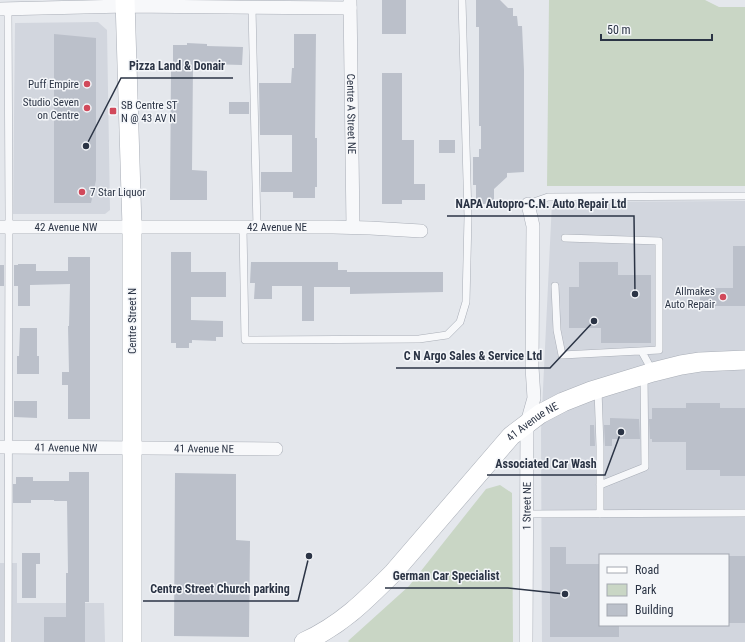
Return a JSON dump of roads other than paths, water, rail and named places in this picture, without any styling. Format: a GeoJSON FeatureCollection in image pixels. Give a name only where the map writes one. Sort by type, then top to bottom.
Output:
{"type":"FeatureCollection","features":[{"type":"Feature","properties":{"kind":"main road","name":"Centre Street N"},"geometry":{"type":"LineString","coordinates":[[125,3],[132,227],[132,642]]}},
{"type":"Feature","properties":{"kind":"main road","name":"41 Avenue NE"},"geometry":{"type":"LineString","coordinates":[[304,642],[328,637],[392,573],[511,436],[540,414],[563,402],[598,389],[681,365],[700,362],[745,360]]}},
{"type":"Feature","properties":{"kind":"street"},"geometry":{"type":"LineString","coordinates":[[4,9],[125,3],[252,8],[350,4]]}},
{"type":"Feature","properties":{"kind":"street","name":"Centre A Street NE"},"geometry":{"type":"LineString","coordinates":[[350,4],[353,227]]}},
{"type":"Feature","properties":{"kind":"street","name":"1 Street NE"},"geometry":{"type":"LineString","coordinates":[[526,642],[527,423],[534,398],[532,367],[533,226],[528,204]]}},
{"type":"Feature","properties":{"kind":"street","name":"42 Avenue NW"},"geometry":{"type":"LineString","coordinates":[[4,227],[132,227]]}},
{"type":"Feature","properties":{"kind":"street","name":"42 Avenue NE"},"geometry":{"type":"LineString","coordinates":[[132,227],[353,227],[421,231]]}},
{"type":"Feature","properties":{"kind":"street","name":"41 Avenue NW"},"geometry":{"type":"LineString","coordinates":[[4,447],[133,447]]}},
{"type":"Feature","properties":{"kind":"street","name":"41 Avenue NE"},"geometry":{"type":"LineString","coordinates":[[133,447],[276,449]]}},
{"type":"Feature","properties":{"kind":"lane"},"geometry":{"type":"LineString","coordinates":[[243,228],[245,340],[419,339],[447,335],[460,322],[466,302],[468,217],[462,0]]}},
{"type":"Feature","properties":{"kind":"lane"},"geometry":{"type":"LineString","coordinates":[[252,8],[257,228]]}},
{"type":"Feature","properties":{"kind":"lane"},"geometry":{"type":"LineString","coordinates":[[4,9],[8,116],[4,227],[8,338],[4,447],[8,558],[8,642]]}},
{"type":"Feature","properties":{"kind":"lane"},"geometry":{"type":"LineString","coordinates":[[0,115],[8,116]]}},
{"type":"Feature","properties":{"kind":"lane"},"geometry":{"type":"LineString","coordinates":[[528,204],[548,197],[745,196]]}},
{"type":"Feature","properties":{"kind":"lane"},"geometry":{"type":"LineString","coordinates":[[555,286],[557,330],[562,355],[659,350],[659,241],[565,238]]}},
{"type":"Feature","properties":{"kind":"lane"},"geometry":{"type":"LineString","coordinates":[[0,338],[8,338]]}},
{"type":"Feature","properties":{"kind":"lane"},"geometry":{"type":"LineString","coordinates":[[600,485],[645,467],[648,374],[642,352]]}},
{"type":"Feature","properties":{"kind":"lane"},"geometry":{"type":"LineString","coordinates":[[598,389],[600,514]]}},
{"type":"Feature","properties":{"kind":"lane"},"geometry":{"type":"LineString","coordinates":[[526,514],[745,513]]}},
{"type":"Feature","properties":{"kind":"lane"},"geometry":{"type":"LineString","coordinates":[[0,558],[8,558]]}},
{"type":"Feature","properties":{"kind":"place","name":"Puff Empire"},"geometry":{"type":"Point","coordinates":[87,84]}},
{"type":"Feature","properties":{"kind":"place","name":"Studio Seven on Centre"},"geometry":{"type":"Point","coordinates":[87,108]}},
{"type":"Feature","properties":{"kind":"place","name":"SB Centre ST N @ 43 AV N"},"geometry":{"type":"Point","coordinates":[113,111]}},
{"type":"Feature","properties":{"kind":"place","name":"Pizza Land & Donair"},"geometry":{"type":"Point","coordinates":[86,146]}},
{"type":"Feature","properties":{"kind":"place","name":"7 Star Liquor"},"geometry":{"type":"Point","coordinates":[82,192]}},
{"type":"Feature","properties":{"kind":"place","name":"NAPA Autopro-C.N. Auto Repair Ltd"},"geometry":{"type":"Point","coordinates":[635,294]}},
{"type":"Feature","properties":{"kind":"place","name":"Allmakes Auto Repair"},"geometry":{"type":"Point","coordinates":[723,297]}},
{"type":"Feature","properties":{"kind":"place","name":"C N Argo Sales & Service Ltd"},"geometry":{"type":"Point","coordinates":[594,321]}},
{"type":"Feature","properties":{"kind":"place","name":"Associated Car Wash"},"geometry":{"type":"Point","coordinates":[621,432]}},
{"type":"Feature","properties":{"kind":"place","name":"Centre Street Church parking"},"geometry":{"type":"Point","coordinates":[309,556]}},
{"type":"Feature","properties":{"kind":"place","name":"German Car Specialist"},"geometry":{"type":"Point","coordinates":[565,594]}}]}
